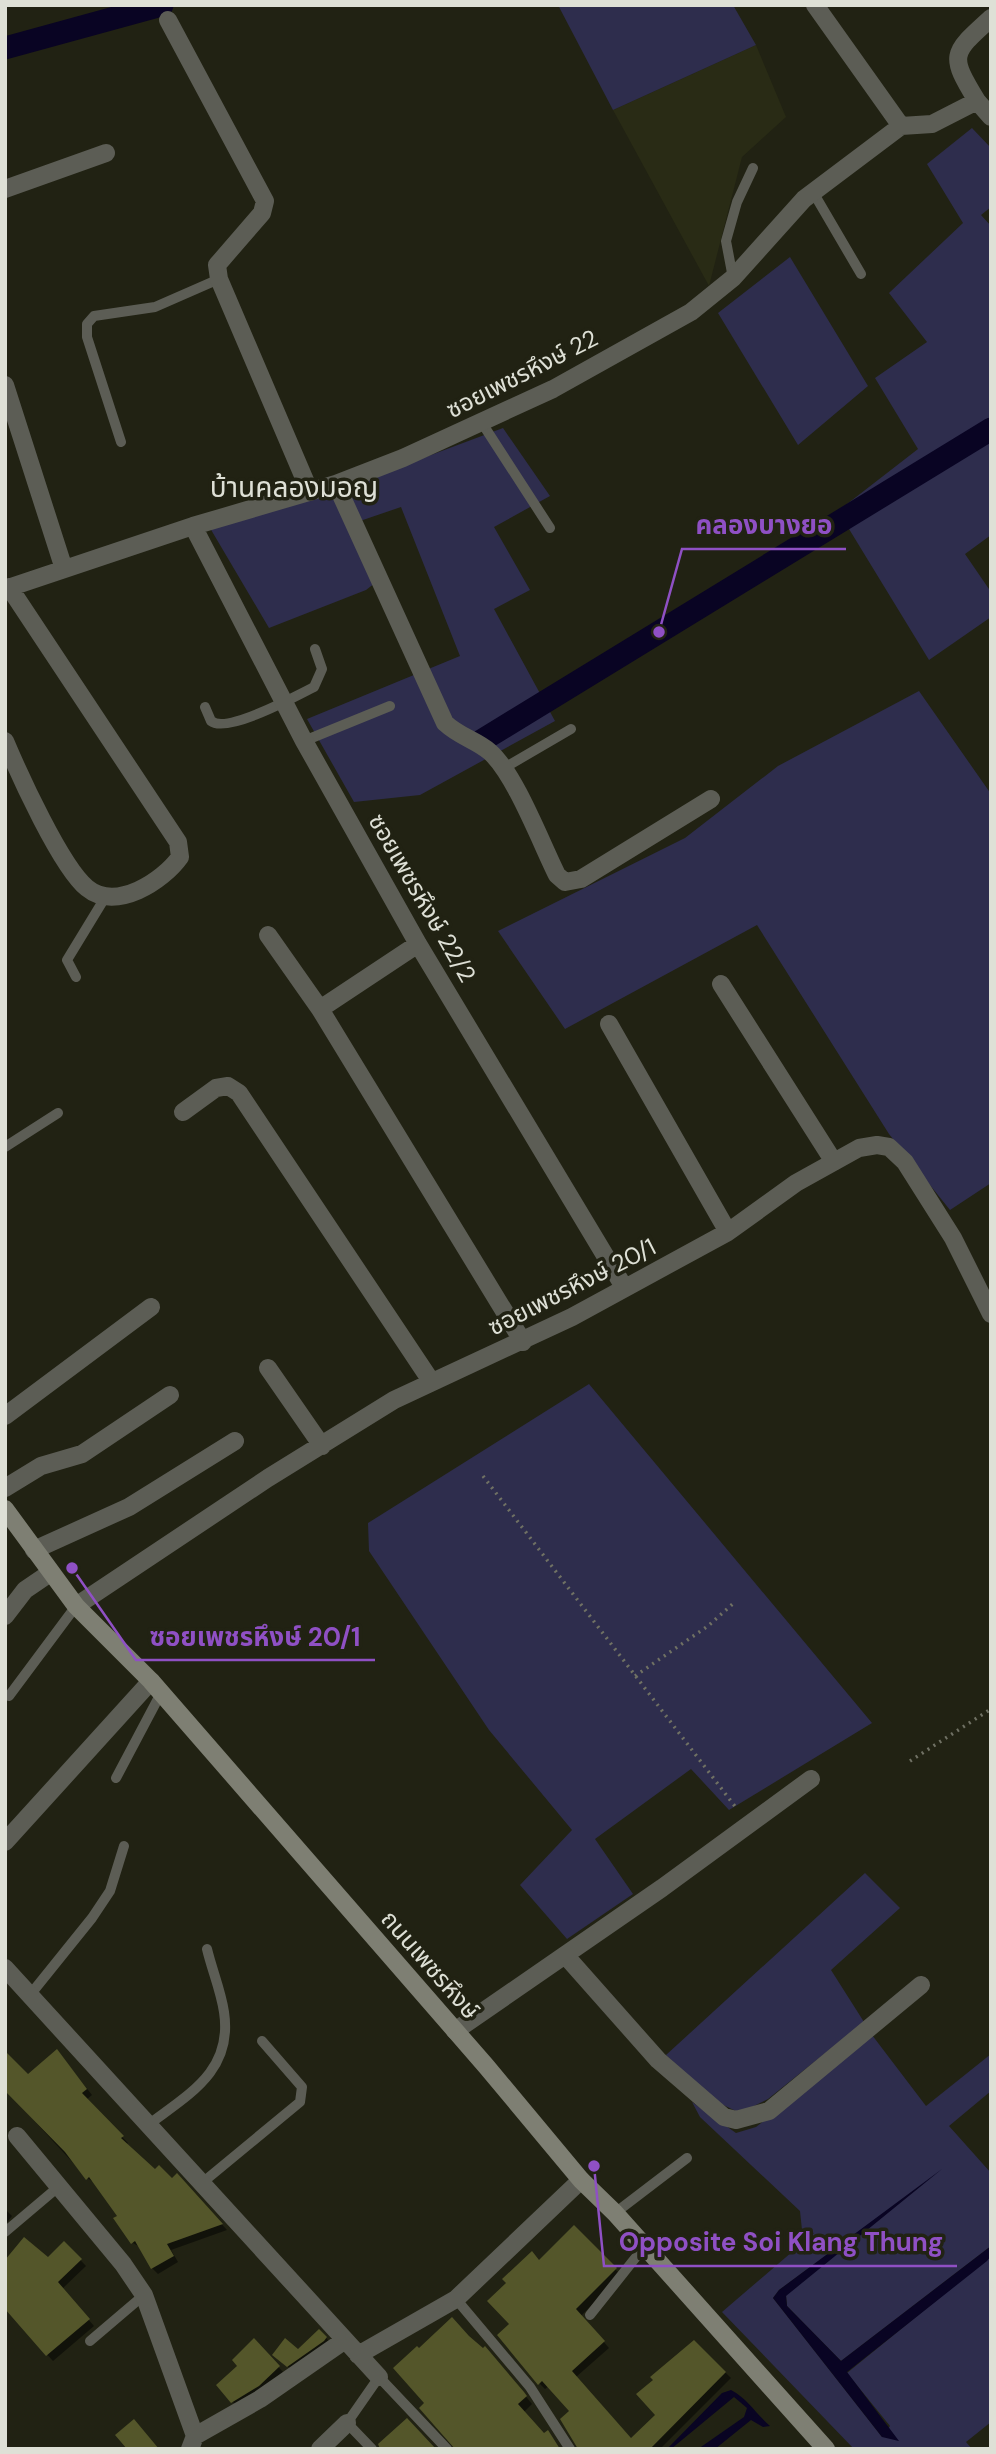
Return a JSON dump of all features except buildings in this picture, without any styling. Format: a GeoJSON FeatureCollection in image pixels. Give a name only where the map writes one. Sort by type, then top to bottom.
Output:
{"type":"FeatureCollection","features":[{"type":"Feature","properties":{"kind":"main road","name":"ถนนเพชรหึงษ์"},"geometry":{"type":"LineString","coordinates":[[5,1509],[76,1606],[156,1687],[455,2031],[580,2180],[615,2213],[825,2449]]}},
{"type":"Feature","properties":{"kind":"street"},"geometry":{"type":"LineString","coordinates":[[815,5],[901,126],[932,124],[977,101]]}},
{"type":"Feature","properties":{"kind":"street"},"geometry":{"type":"LineString","coordinates":[[991,18],[962,44],[957,57],[958,71],[991,117]]}},
{"type":"Feature","properties":{"kind":"street"},"geometry":{"type":"LineString","coordinates":[[168,20],[265,201],[262,213],[217,265],[219,279],[310,492]]}},
{"type":"Feature","properties":{"kind":"street","name":"ซอยเพชรหึงษ์ 22"},"geometry":{"type":"LineString","coordinates":[[7,588],[193,526],[336,484],[482,424],[553,389],[691,312],[733,278],[813,192],[901,126]]}},
{"type":"Feature","properties":{"kind":"street"},"geometry":{"type":"LineString","coordinates":[[5,189],[106,153]]}},
{"type":"Feature","properties":{"kind":"street"},"geometry":{"type":"LineString","coordinates":[[5,385],[64,569]]}},
{"type":"Feature","properties":{"kind":"street"},"geometry":{"type":"LineString","coordinates":[[336,484],[445,723],[459,736],[489,751],[504,768],[557,875],[565,882],[581,879],[711,799]]}},
{"type":"Feature","properties":{"kind":"street","name":"ซอยเพชรหึงษ์ 22/2"},"geometry":{"type":"LineString","coordinates":[[193,526],[304,741],[418,944],[624,1287]]}},
{"type":"Feature","properties":{"kind":"street"},"geometry":{"type":"LineString","coordinates":[[5,741],[19,774],[65,859],[87,889],[106,896],[122,895],[169,873],[180,857],[178,842],[7,588]]}},
{"type":"Feature","properties":{"kind":"street"},"geometry":{"type":"LineString","coordinates":[[268,935],[320,1009],[523,1342]]}},
{"type":"Feature","properties":{"kind":"street"},"geometry":{"type":"LineString","coordinates":[[320,1009],[418,944]]}},
{"type":"Feature","properties":{"kind":"street"},"geometry":{"type":"LineString","coordinates":[[721,984],[834,1162]]}},
{"type":"Feature","properties":{"kind":"street"},"geometry":{"type":"LineString","coordinates":[[609,1024],[728,1232]]}},
{"type":"Feature","properties":{"kind":"street"},"geometry":{"type":"LineString","coordinates":[[183,1112],[216,1088],[228,1086],[239,1093],[431,1381]]}},
{"type":"Feature","properties":{"kind":"street","name":"ซอยเพชรหึงษ์ 20/1"},"geometry":{"type":"LineString","coordinates":[[76,1606],[268,1478],[394,1400],[431,1381],[523,1342],[728,1232],[796,1184],[859,1148],[877,1145],[889,1147],[897,1154],[953,1238],[991,1314]]}},
{"type":"Feature","properties":{"kind":"street"},"geometry":{"type":"LineString","coordinates":[[5,1416],[151,1307]]}},
{"type":"Feature","properties":{"kind":"street"},"geometry":{"type":"LineString","coordinates":[[268,1368],[322,1446]]}},
{"type":"Feature","properties":{"kind":"street"},"geometry":{"type":"LineString","coordinates":[[5,1488],[41,1466],[82,1454],[170,1395]]}},
{"type":"Feature","properties":{"kind":"street"},"geometry":{"type":"LineString","coordinates":[[34,1550],[129,1507],[235,1441]]}},
{"type":"Feature","properties":{"kind":"street"},"geometry":{"type":"LineString","coordinates":[[5,1616],[25,1590],[50,1573]]}},
{"type":"Feature","properties":{"kind":"street"},"geometry":{"type":"LineString","coordinates":[[5,1842],[156,1687]]}},
{"type":"Feature","properties":{"kind":"street"},"geometry":{"type":"LineString","coordinates":[[455,2031],[811,1779]]}},
{"type":"Feature","properties":{"kind":"street"},"geometry":{"type":"LineString","coordinates":[[565,1955],[658,2060],[724,2117],[736,2120],[769,2111],[921,1985]]}},
{"type":"Feature","properties":{"kind":"street"},"geometry":{"type":"LineString","coordinates":[[5,1968],[379,2377]]}},
{"type":"Feature","properties":{"kind":"street"},"geometry":{"type":"LineString","coordinates":[[17,2136],[57,2188],[123,2264],[144,2295],[192,2443],[345,2340]]}},
{"type":"Feature","properties":{"kind":"street"},"geometry":{"type":"LineString","coordinates":[[358,2355],[456,2299],[580,2180]]}},
{"type":"Feature","properties":{"kind":"street"},"geometry":{"type":"LineString","coordinates":[[320,2449],[347,2423]]}},
{"type":"Feature","properties":{"kind":"lane"},"geometry":{"type":"LineString","coordinates":[[733,278],[726,241],[737,202],[753,168]]}},
{"type":"Feature","properties":{"kind":"lane"},"geometry":{"type":"LineString","coordinates":[[813,192],[861,274]]}},
{"type":"Feature","properties":{"kind":"lane"},"geometry":{"type":"LineString","coordinates":[[121,442],[87,337],[87,324],[94,316],[155,307],[219,279]]}},
{"type":"Feature","properties":{"kind":"lane"},"geometry":{"type":"LineString","coordinates":[[482,424],[550,528]]}},
{"type":"Feature","properties":{"kind":"lane"},"geometry":{"type":"LineString","coordinates":[[205,707],[211,721],[223,725],[284,702],[314,687],[320,680],[322,669],[315,649]]}},
{"type":"Feature","properties":{"kind":"lane"},"geometry":{"type":"LineString","coordinates":[[304,741],[390,706]]}},
{"type":"Feature","properties":{"kind":"lane"},"geometry":{"type":"LineString","coordinates":[[504,768],[571,729]]}},
{"type":"Feature","properties":{"kind":"lane"},"geometry":{"type":"LineString","coordinates":[[76,977],[67,960],[106,896]]}},
{"type":"Feature","properties":{"kind":"lane"},"geometry":{"type":"LineString","coordinates":[[5,1147],[58,1113]]}},
{"type":"Feature","properties":{"kind":"lane"},"geometry":{"type":"LineString","coordinates":[[9,1696],[76,1606]]}},
{"type":"Feature","properties":{"kind":"lane"},"geometry":{"type":"LineString","coordinates":[[116,1778],[156,1687]]}},
{"type":"Feature","properties":{"kind":"lane"},"geometry":{"type":"LineString","coordinates":[[30,1995],[92,1918],[110,1891],[124,1846]]}},
{"type":"Feature","properties":{"kind":"lane"},"geometry":{"type":"LineString","coordinates":[[148,2124],[195,2089],[219,2062],[225,2013],[207,1950]]}},
{"type":"Feature","properties":{"kind":"lane"},"geometry":{"type":"LineString","coordinates":[[202,2183],[300,2102],[302,2087],[262,2041]]}},
{"type":"Feature","properties":{"kind":"lane"},"geometry":{"type":"LineString","coordinates":[[615,2213],[687,2158]]}},
{"type":"Feature","properties":{"kind":"lane"},"geometry":{"type":"LineString","coordinates":[[5,2232],[57,2188]]}},
{"type":"Feature","properties":{"kind":"lane"},"geometry":{"type":"LineString","coordinates":[[590,2315],[644,2247]]}},
{"type":"Feature","properties":{"kind":"lane"},"geometry":{"type":"LineString","coordinates":[[90,2341],[144,2295]]}},
{"type":"Feature","properties":{"kind":"lane"},"geometry":{"type":"LineString","coordinates":[[456,2299],[530,2387],[570,2449]]}},
{"type":"Feature","properties":{"kind":"lane"},"geometry":{"type":"LineString","coordinates":[[372,2449],[347,2423],[379,2377],[447,2449]]}},
{"type":"Feature","properties":{"kind":"path"},"geometry":{"type":"LineString","coordinates":[[483,1476],[749,1825]]}},
{"type":"Feature","properties":{"kind":"path"},"geometry":{"type":"LineString","coordinates":[[635,1676],[708,1626],[736,1601]]}},
{"type":"Feature","properties":{"kind":"path"},"geometry":{"type":"LineString","coordinates":[[910,1761],[991,1709]]}},
{"type":"Feature","properties":{"kind":"shaded area"},"geometry":{"type":"Polygon","coordinates":[[[558,5],[733,5],[756,45],[613,110],[558,5]]]}},
{"type":"Feature","properties":{"kind":"shaded area"},"geometry":{"type":"Polygon","coordinates":[[[756,45],[786,117],[742,157],[709,286],[613,110],[756,45]]]}},
{"type":"Feature","properties":{"kind":"shaded area"},"geometry":{"type":"Polygon","coordinates":[[[972,128],[991,148],[991,207],[981,215],[991,226],[991,535],[965,554],[991,592],[991,617],[929,660],[838,511],[918,449],[875,378],[927,342],[889,293],[963,223],[927,164],[972,128]]]}},
{"type":"Feature","properties":{"kind":"shaded area"},"geometry":{"type":"Polygon","coordinates":[[[790,257],[868,386],[798,445],[718,313],[790,257]]]}},
{"type":"Feature","properties":{"kind":"shaded area"},"geometry":{"type":"Polygon","coordinates":[[[503,428],[550,496],[494,527],[530,590],[494,609],[555,721],[420,795],[354,802],[307,719],[460,656],[401,507],[360,521],[384,576],[366,590],[269,628],[210,528],[343,488],[503,428]]]}},
{"type":"Feature","properties":{"kind":"shaded area"},"geometry":{"type":"Polygon","coordinates":[[[919,691],[991,794],[991,1183],[950,1210],[889,1134],[757,925],[565,1029],[498,931],[685,838],[778,766],[919,691]]]}},
{"type":"Feature","properties":{"kind":"shaded area"},"geometry":{"type":"Polygon","coordinates":[[[589,1384],[872,1723],[729,1810],[691,1769],[595,1839],[633,1894],[567,1939],[520,1885],[572,1830],[489,1730],[369,1551],[368,1523],[589,1384]]]}},
{"type":"Feature","properties":{"kind":"shaded area"},"geometry":{"type":"Polygon","coordinates":[[[865,1873],[900,1908],[831,1970],[864,2022],[768,2099],[740,2113],[715,2101],[666,2055],[865,1873]]]}},
{"type":"Feature","properties":{"kind":"shaded area"},"geometry":{"type":"Polygon","coordinates":[[[872,2035],[926,2106],[991,2054],[991,2091],[949,2126],[991,2173],[991,2246],[841,2361],[787,2306],[786,2295],[923,2184],[779,2290],[773,2298],[882,2437],[890,2426],[847,2373],[991,2256],[991,2422],[966,2442],[972,2449],[854,2449],[722,2312],[814,2233],[802,2230],[800,2211],[700,2117],[692,2102],[736,2133],[756,2127],[872,2035]]]}},
{"type":"Feature","properties":{"kind":"shaded area"},"geometry":{"type":"Polygon","coordinates":[[[942,2169],[786,2296],[787,2306],[841,2361],[991,2246],[991,2256],[987,2261],[847,2372],[899,2441],[882,2437],[773,2298],[779,2290],[942,2169]]]}},
{"type":"Feature","properties":{"kind":"shaded area"},"geometry":{"type":"Polygon","coordinates":[[[731,2390],[770,2426],[763,2427],[751,2420],[715,2449],[698,2449],[744,2417],[747,2408],[734,2397],[671,2449],[667,2449],[722,2393],[731,2390]]]}},
{"type":"Feature","properties":{"kind":"waterway"},"geometry":{"type":"LineString","coordinates":[[5,48],[162,5]]}},
{"type":"Feature","properties":{"kind":"waterway"},"geometry":{"type":"LineString","coordinates":[[481,741],[991,429]]}},
{"type":"Feature","properties":{"kind":"place","name":"คลองบางยอ"},"geometry":{"type":"Point","coordinates":[659,632]}},
{"type":"Feature","properties":{"kind":"place","name":"ซอยเพชรหึงษ์ 20/1"},"geometry":{"type":"Point","coordinates":[72,1568]}},
{"type":"Feature","properties":{"kind":"place","name":"Opposite Soi Klang Thung"},"geometry":{"type":"Point","coordinates":[594,2166]}},
{"type":"Feature","properties":{"kind":"district","name":"บ้านคลองมอญ"},"geometry":{"type":"Point","coordinates":[294,487]}}]}
